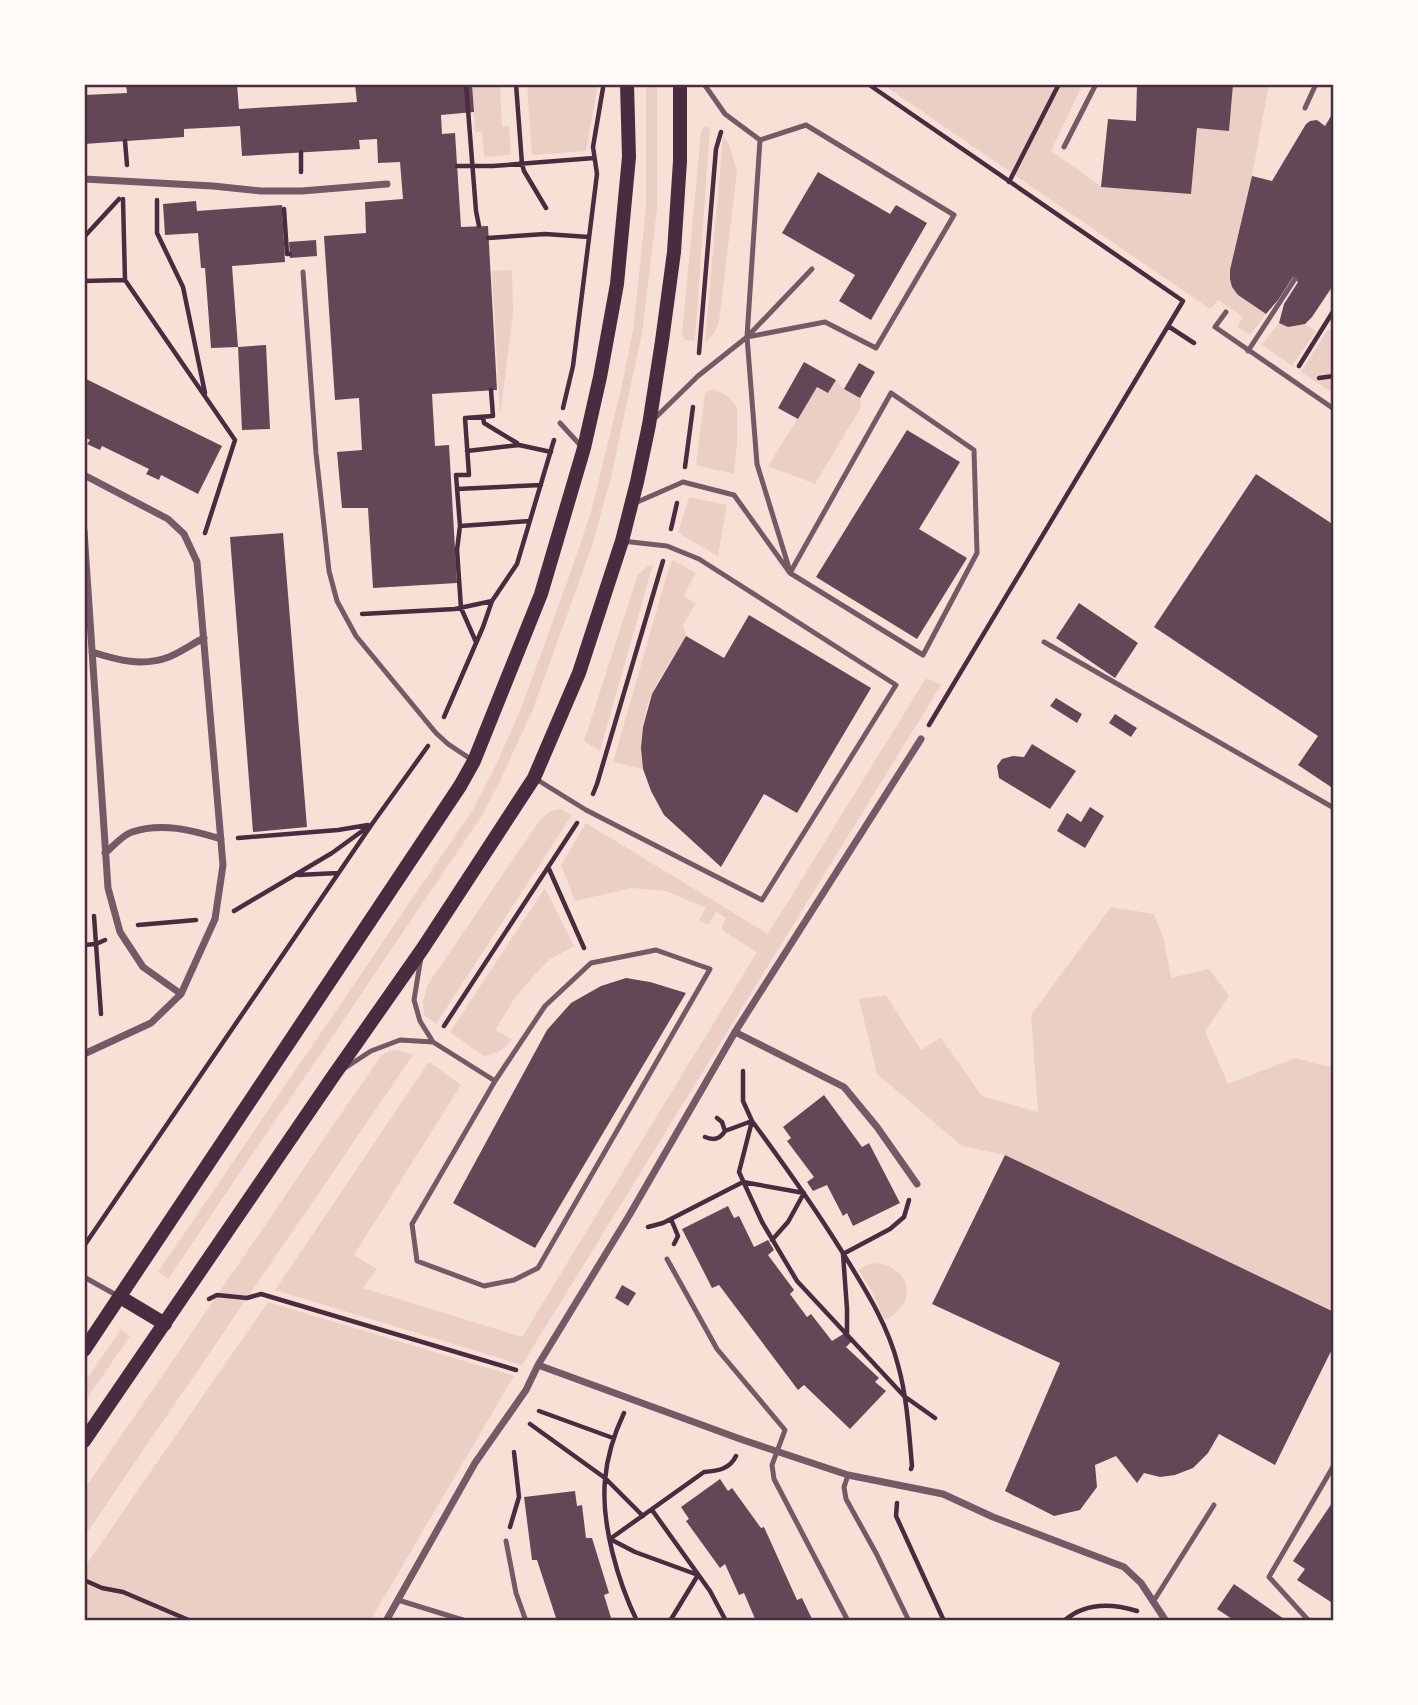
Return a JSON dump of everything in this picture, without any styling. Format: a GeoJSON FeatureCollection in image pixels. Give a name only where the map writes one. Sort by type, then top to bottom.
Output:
{"type":"FeatureCollection","features":[{"type":"Feature","properties":{"kind":"main road"},"geometry":{"type":"LineString","coordinates":[[84,1350],[460,786],[474,761],[541,594],[584,449],[617,284],[629,158],[627,84]]}},
{"type":"Feature","properties":{"kind":"main road"},"geometry":{"type":"LineString","coordinates":[[84,1441],[423,948],[534,778],[579,673],[622,541],[649,425],[674,252],[680,161],[680,84]]}},
{"type":"Feature","properties":{"kind":"main road"},"geometry":{"type":"LineString","coordinates":[[120,1297],[165,1324]]}},
{"type":"Feature","properties":{"kind":"street"},"geometry":{"type":"LineString","coordinates":[[84,179],[261,191],[387,184]]}},
{"type":"Feature","properties":{"kind":"street"},"geometry":{"type":"LineString","coordinates":[[84,475],[167,519],[184,534],[197,562],[223,865],[215,919],[181,993],[151,1023],[84,1054]]}},
{"type":"Feature","properties":{"kind":"street"},"geometry":{"type":"LineString","coordinates":[[84,531],[107,888],[120,932],[143,967],[181,993]]}},
{"type":"Feature","properties":{"kind":"street"},"geometry":{"type":"LineString","coordinates":[[92,652],[122,661],[146,662],[169,657],[204,638]]}},
{"type":"Feature","properties":{"kind":"street"},"geometry":{"type":"LineString","coordinates":[[386,1621],[475,1463],[526,1390],[538,1365],[631,1214],[735,1032],[921,739]]}},
{"type":"Feature","properties":{"kind":"street"},"geometry":{"type":"LineString","coordinates":[[105,853],[130,833],[158,828],[190,829],[220,839]]}},
{"type":"Feature","properties":{"kind":"street"},"geometry":{"type":"LineString","coordinates":[[735,1032],[844,1087],[877,1127],[917,1184]]}},
{"type":"Feature","properties":{"kind":"street"},"geometry":{"type":"LineString","coordinates":[[538,1365],[743,1440],[848,1475],[943,1494],[993,1517],[1124,1567],[1140,1583],[1166,1621]]}},
{"type":"Feature","properties":{"kind":"lane"},"geometry":{"type":"LineString","coordinates":[[704,84],[725,114],[760,140]]}},
{"type":"Feature","properties":{"kind":"lane"},"geometry":{"type":"LineString","coordinates":[[1064,147],[1096,84]]}},
{"type":"Feature","properties":{"kind":"lane"},"geometry":{"type":"LineString","coordinates":[[1306,108],[1316,84]]}},
{"type":"Feature","properties":{"kind":"lane"},"geometry":{"type":"LineString","coordinates":[[747,337],[825,322],[876,348],[954,215],[806,125],[760,140]]}},
{"type":"Feature","properties":{"kind":"lane"},"geometry":{"type":"LineString","coordinates":[[760,140],[747,337],[757,464],[790,572]]}},
{"type":"Feature","properties":{"kind":"lane"},"geometry":{"type":"LineString","coordinates":[[649,425],[698,376],[747,337],[812,269]]}},
{"type":"Feature","properties":{"kind":"lane"},"geometry":{"type":"LineString","coordinates":[[303,271],[316,453],[329,571],[337,601],[356,636],[436,733],[474,761]]}},
{"type":"Feature","properties":{"kind":"lane"},"geometry":{"type":"LineString","coordinates":[[1248,351],[1295,279]]}},
{"type":"Feature","properties":{"kind":"lane"},"geometry":{"type":"LineString","coordinates":[[1226,312],[1215,327],[1334,409]]}},
{"type":"Feature","properties":{"kind":"lane"},"geometry":{"type":"LineString","coordinates":[[631,505],[683,482],[734,495],[790,572],[923,655],[977,553],[974,450],[891,393],[790,572]]}},
{"type":"Feature","properties":{"kind":"lane"},"geometry":{"type":"LineString","coordinates":[[560,423],[584,449]]}},
{"type":"Feature","properties":{"kind":"lane"},"geometry":{"type":"LineString","coordinates":[[534,778],[586,810],[762,900],[896,685],[699,559],[667,546],[622,541]]}},
{"type":"Feature","properties":{"kind":"lane"},"geometry":{"type":"LineString","coordinates":[[1044,642],[1334,808]]}},
{"type":"Feature","properties":{"kind":"lane"},"geometry":{"type":"LineString","coordinates":[[423,948],[414,1000],[420,1021],[433,1042],[495,1081]]}},
{"type":"Feature","properties":{"kind":"lane"},"geometry":{"type":"LineString","coordinates":[[656,950],[710,970],[538,1268],[514,1280],[484,1286],[417,1261],[412,1224],[495,1081],[545,1006],[591,963],[656,950]]}},
{"type":"Feature","properties":{"kind":"lane"},"geometry":{"type":"LineString","coordinates":[[334,1075],[371,1051],[400,1041],[433,1042]]}},
{"type":"Feature","properties":{"kind":"lane"},"geometry":{"type":"LineString","coordinates":[[667,1259],[717,1349],[785,1430],[772,1465],[774,1479],[848,1621]]}},
{"type":"Feature","properties":{"kind":"lane"},"geometry":{"type":"LineString","coordinates":[[84,1277],[120,1297]]}},
{"type":"Feature","properties":{"kind":"lane"},"geometry":{"type":"LineString","coordinates":[[1309,1621],[1269,1577],[1334,1465]]}},
{"type":"Feature","properties":{"kind":"lane"},"geometry":{"type":"LineString","coordinates":[[848,1475],[844,1488],[846,1499],[909,1621]]}},
{"type":"Feature","properties":{"kind":"lane"},"geometry":{"type":"LineString","coordinates":[[1153,1602],[1213,1505]]}},
{"type":"Feature","properties":{"kind":"lane"},"geometry":{"type":"LineString","coordinates":[[506,1541],[516,1593],[526,1621]]}},
{"type":"Feature","properties":{"kind":"lane"},"geometry":{"type":"LineString","coordinates":[[398,1601],[466,1621]]}},
{"type":"Feature","properties":{"kind":"path"},"geometry":{"type":"LineString","coordinates":[[466,84],[479,226]]}},
{"type":"Feature","properties":{"kind":"path"},"geometry":{"type":"LineString","coordinates":[[516,84],[522,164],[547,208]]}},
{"type":"Feature","properties":{"kind":"path"},"geometry":{"type":"LineString","coordinates":[[868,84],[1183,301],[921,739]]}},
{"type":"Feature","properties":{"kind":"path"},"geometry":{"type":"LineString","coordinates":[[1009,182],[1059,84]]}},
{"type":"Feature","properties":{"kind":"path"},"geometry":{"type":"LineString","coordinates":[[457,166],[594,158]]}},
{"type":"Feature","properties":{"kind":"path"},"geometry":{"type":"LineString","coordinates":[[158,183],[157,233],[183,287],[205,397]]}},
{"type":"Feature","properties":{"kind":"path"},"geometry":{"type":"LineString","coordinates":[[282,191],[287,254],[290,254]]}},
{"type":"Feature","properties":{"kind":"path"},"geometry":{"type":"LineString","coordinates":[[84,237],[123,194],[125,280],[234,440],[204,537]]}},
{"type":"Feature","properties":{"kind":"path"},"geometry":{"type":"LineString","coordinates":[[488,238],[545,234],[589,237]]}},
{"type":"Feature","properties":{"kind":"path"},"geometry":{"type":"LineString","coordinates":[[84,281],[125,280]]}},
{"type":"Feature","properties":{"kind":"path"},"geometry":{"type":"LineString","coordinates":[[1290,379],[1331,320],[1334,310]]}},
{"type":"Feature","properties":{"kind":"path"},"geometry":{"type":"LineString","coordinates":[[1168,326],[1194,343]]}},
{"type":"Feature","properties":{"kind":"path"},"geometry":{"type":"LineString","coordinates":[[476,643],[461,608],[456,475],[469,475],[465,418],[492,416],[491,390]]}},
{"type":"Feature","properties":{"kind":"path"},"geometry":{"type":"LineString","coordinates":[[483,417],[484,423],[519,444],[551,452]]}},
{"type":"Feature","properties":{"kind":"path"},"geometry":{"type":"LineString","coordinates":[[467,451],[519,444]]}},
{"type":"Feature","properties":{"kind":"path"},"geometry":{"type":"LineString","coordinates":[[457,489],[541,485]]}},
{"type":"Feature","properties":{"kind":"path"},"geometry":{"type":"LineString","coordinates":[[460,526],[530,521]]}},
{"type":"Feature","properties":{"kind":"path"},"geometry":{"type":"LineString","coordinates":[[344,615],[461,608],[492,601]]}},
{"type":"Feature","properties":{"kind":"path"},"geometry":{"type":"LineString","coordinates":[[220,839],[338,830],[372,824]]}},
{"type":"Feature","properties":{"kind":"path"},"geometry":{"type":"LineString","coordinates":[[549,868],[591,963]]}},
{"type":"Feature","properties":{"kind":"path"},"geometry":{"type":"LineString","coordinates":[[295,875],[339,873]]}},
{"type":"Feature","properties":{"kind":"path"},"geometry":{"type":"LineString","coordinates":[[743,1071],[743,1101],[752,1121],[804,1193],[872,1298],[891,1343],[904,1396],[912,1466],[897,1500],[896,1516],[944,1621]]}},
{"type":"Feature","properties":{"kind":"path"},"geometry":{"type":"LineString","coordinates":[[717,1118],[722,1122],[725,1131]]}},
{"type":"Feature","properties":{"kind":"path"},"geometry":{"type":"LineString","coordinates":[[705,1137],[718,1139],[725,1131],[752,1121]]}},
{"type":"Feature","properties":{"kind":"path"},"geometry":{"type":"LineString","coordinates":[[752,1121],[738,1172],[762,1222],[797,1281],[904,1396],[935,1418]]}},
{"type":"Feature","properties":{"kind":"path"},"geometry":{"type":"LineString","coordinates":[[648,1227],[663,1223],[743,1182],[804,1193]]}},
{"type":"Feature","properties":{"kind":"path"},"geometry":{"type":"LineString","coordinates":[[843,1254],[890,1228],[904,1217],[917,1184]]}},
{"type":"Feature","properties":{"kind":"path"},"geometry":{"type":"LineString","coordinates":[[772,1240],[788,1222],[804,1193]]}},
{"type":"Feature","properties":{"kind":"path"},"geometry":{"type":"LineString","coordinates":[[667,1259],[678,1236],[671,1219]]}},
{"type":"Feature","properties":{"kind":"path"},"geometry":{"type":"LineString","coordinates":[[843,1254],[847,1335]]}},
{"type":"Feature","properties":{"kind":"path"},"geometry":{"type":"LineString","coordinates":[[207,1300],[217,1295],[247,1298],[261,1294],[515,1369],[526,1390]]}},
{"type":"Feature","properties":{"kind":"path"},"geometry":{"type":"LineString","coordinates":[[630,1399],[613,1438],[605,1478],[604,1505],[619,1574],[637,1621]]}},
{"type":"Feature","properties":{"kind":"path"},"geometry":{"type":"LineString","coordinates":[[538,1411],[613,1438]]}},
{"type":"Feature","properties":{"kind":"path"},"geometry":{"type":"LineString","coordinates":[[530,1424],[605,1478],[643,1516]]}},
{"type":"Feature","properties":{"kind":"path"},"geometry":{"type":"LineString","coordinates":[[610,1539],[704,1472],[720,1471],[733,1462],[743,1440]]}},
{"type":"Feature","properties":{"kind":"path"},"geometry":{"type":"LineString","coordinates":[[506,1541],[519,1497],[514,1452]]}},
{"type":"Feature","properties":{"kind":"path"},"geometry":{"type":"LineString","coordinates":[[652,1510],[710,1591],[726,1621]]}},
{"type":"Feature","properties":{"kind":"path"},"geometry":{"type":"LineString","coordinates":[[610,1539],[635,1552],[698,1575]]}},
{"type":"Feature","properties":{"kind":"path"},"geometry":{"type":"LineString","coordinates":[[670,1621],[698,1575]]}},
{"type":"Feature","properties":{"kind":"path"},"geometry":{"type":"LineString","coordinates":[[84,1580],[102,1588],[123,1592],[191,1621]]}},
{"type":"Feature","properties":{"kind":"path"},"geometry":{"type":"LineString","coordinates":[[1063,1621],[1093,1605],[1124,1607],[1138,1611]]}},
{"type":"Feature","properties":{"kind":"shaded area"},"geometry":{"type":"Polygon","coordinates":[[[472,84],[500,84],[502,126],[509,126],[511,155],[484,157],[482,132],[475,132],[472,84]]]}},
{"type":"Feature","properties":{"kind":"shaded area"},"geometry":{"type":"Polygon","coordinates":[[[527,84],[598,84],[586,151],[532,155],[527,84]]]}},
{"type":"Feature","properties":{"kind":"shaded area"},"geometry":{"type":"Polygon","coordinates":[[[646,84],[657,84],[657,209],[642,333],[611,477],[592,546],[533,709],[481,817],[168,1279],[158,1272],[472,811],[522,706],[591,512],[633,331],[646,208],[646,84]]]}},
{"type":"Feature","properties":{"kind":"shaded area"},"geometry":{"type":"Polygon","coordinates":[[[882,84],[1083,84],[1051,151],[1102,187],[1191,194],[1197,128],[1233,84],[1269,84],[1252,176],[1230,271],[1237,292],[1266,314],[1250,335],[1237,327],[1243,317],[1218,300],[1210,309],[882,84]]]}},
{"type":"Feature","properties":{"kind":"shaded area"},"geometry":{"type":"Polygon","coordinates":[[[703,127],[710,127],[695,341],[685,340],[682,334],[703,127]]]}},
{"type":"Feature","properties":{"kind":"shaded area"},"geometry":{"type":"Polygon","coordinates":[[[723,136],[729,144],[737,172],[719,322],[714,334],[705,342],[723,136]]]}},
{"type":"Feature","properties":{"kind":"shaded area"},"geometry":{"type":"Polygon","coordinates":[[[512,270],[513,314],[500,416],[492,271],[512,270]]]}},
{"type":"Feature","properties":{"kind":"shaded area"},"geometry":{"type":"Polygon","coordinates":[[[1279,323],[1289,327],[1305,324],[1316,331],[1292,366],[1262,345],[1279,323]]]}},
{"type":"Feature","properties":{"kind":"shaded area"},"geometry":{"type":"Polygon","coordinates":[[[1328,329],[1334,333],[1334,394],[1301,372],[1328,329]]]}},
{"type":"Feature","properties":{"kind":"shaded area"},"geometry":{"type":"Polygon","coordinates":[[[836,380],[844,389],[860,398],[861,407],[815,484],[768,466],[817,387],[828,393],[836,380]]]}},
{"type":"Feature","properties":{"kind":"shaded area"},"geometry":{"type":"Polygon","coordinates":[[[714,389],[728,396],[737,407],[734,474],[696,465],[705,393],[714,389]]]}},
{"type":"Feature","properties":{"kind":"shaded area"},"geometry":{"type":"Polygon","coordinates":[[[689,497],[727,505],[718,556],[678,533],[689,497]]]}},
{"type":"Feature","properties":{"kind":"shaded area"},"geometry":{"type":"Polygon","coordinates":[[[673,560],[696,573],[683,596],[696,603],[683,626],[686,636],[648,702],[643,730],[643,769],[613,762],[673,560]]]}},
{"type":"Feature","properties":{"kind":"shaded area"},"geometry":{"type":"Polygon","coordinates":[[[653,564],[600,751],[584,741],[638,574],[653,564]]]}},
{"type":"Feature","properties":{"kind":"shaded area"},"geometry":{"type":"Polygon","coordinates":[[[926,678],[941,685],[522,1365],[275,1290],[429,1062],[461,1085],[354,1255],[377,1269],[363,1288],[522,1337],[757,952],[723,931],[726,918],[716,912],[708,925],[699,920],[706,908],[666,891],[632,888],[575,901],[561,865],[586,823],[768,934],[926,678]]]}},
{"type":"Feature","properties":{"kind":"shaded area"},"geometry":{"type":"Polygon","coordinates":[[[561,809],[572,815],[436,1024],[424,1015],[423,1002],[428,984],[540,820],[550,811],[561,809]]]}},
{"type":"Feature","properties":{"kind":"shaded area"},"geometry":{"type":"Polygon","coordinates":[[[545,888],[574,946],[549,960],[514,999],[495,1030],[512,1039],[500,1050],[484,1056],[450,1032],[545,888]]]}},
{"type":"Feature","properties":{"kind":"shaded area"},"geometry":{"type":"Polygon","coordinates":[[[1111,907],[1154,914],[1164,940],[1171,978],[1209,969],[1229,996],[1205,1031],[1228,1084],[1295,1058],[1334,1068],[1334,1312],[1005,1155],[962,1146],[877,1074],[859,999],[886,995],[921,1050],[941,1038],[982,1096],[1038,1112],[1031,1015],[1111,907]]]}},
{"type":"Feature","properties":{"kind":"shaded area"},"geometry":{"type":"Polygon","coordinates":[[[399,1050],[413,1055],[84,1537],[84,1490],[380,1057],[389,1051],[399,1050]]]}},
{"type":"Feature","properties":{"kind":"shaded area"},"geometry":{"type":"Polygon","coordinates":[[[880,1263],[899,1274],[907,1289],[902,1306],[885,1320],[858,1270],[868,1264],[880,1263]]]}},
{"type":"Feature","properties":{"kind":"shaded area"},"geometry":{"type":"Polygon","coordinates":[[[268,1302],[514,1376],[370,1621],[84,1621],[84,1568],[268,1302]]]}},
{"type":"Feature","properties":{"kind":"shaded area"},"geometry":{"type":"Polygon","coordinates":[[[121,1329],[130,1336],[84,1403],[84,1383],[121,1329]]]}},
{"type":"Feature","properties":{"kind":"building"},"geometry":{"type":"Polygon","coordinates":[[[126,84],[237,84],[239,109],[357,102],[355,84],[472,84],[474,112],[441,115],[442,134],[455,133],[461,227],[488,226],[497,390],[432,394],[435,446],[449,445],[457,583],[373,588],[368,508],[342,508],[337,452],[362,450],[359,398],[335,400],[324,236],[366,233],[365,202],[403,199],[400,162],[378,163],[377,139],[359,140],[360,149],[242,156],[240,126],[184,129],[184,137],[84,144],[84,95],[127,93],[126,84]]]}},
{"type":"Feature","properties":{"kind":"building"},"geometry":{"type":"Polygon","coordinates":[[[1137,84],[1233,84],[1229,131],[1197,128],[1191,194],[1101,187],[1108,119],[1136,121],[1137,84]]]}},
{"type":"Feature","properties":{"kind":"building"},"geometry":{"type":"Polygon","coordinates":[[[1334,111],[1334,284],[1305,324],[1288,327],[1279,323],[1284,304],[1298,282],[1293,277],[1266,314],[1238,295],[1232,287],[1230,270],[1252,176],[1272,181],[1306,124],[1317,120],[1325,126],[1334,111]]]}},
{"type":"Feature","properties":{"kind":"building"},"geometry":{"type":"Polygon","coordinates":[[[818,172],[890,214],[896,205],[927,223],[871,320],[839,301],[855,275],[782,233],[818,172]]]}},
{"type":"Feature","properties":{"kind":"building"},"geometry":{"type":"Polygon","coordinates":[[[196,201],[197,211],[282,205],[285,262],[232,266],[238,347],[211,348],[205,268],[201,268],[198,233],[165,235],[163,204],[196,201]]]}},
{"type":"Feature","properties":{"kind":"building"},"geometry":{"type":"Polygon","coordinates":[[[316,240],[317,256],[290,258],[289,242],[316,240]]]}},
{"type":"Feature","properties":{"kind":"building"},"geometry":{"type":"Polygon","coordinates":[[[266,345],[270,429],[242,430],[238,347],[266,345]]]}},
{"type":"Feature","properties":{"kind":"building"},"geometry":{"type":"Polygon","coordinates":[[[804,362],[836,380],[828,393],[817,387],[798,419],[778,408],[804,362]]]}},
{"type":"Feature","properties":{"kind":"building"},"geometry":{"type":"Polygon","coordinates":[[[859,363],[875,372],[860,398],[844,389],[859,363]]]}},
{"type":"Feature","properties":{"kind":"building"},"geometry":{"type":"Polygon","coordinates":[[[84,378],[222,446],[198,494],[161,475],[159,480],[146,474],[149,469],[102,446],[100,450],[87,444],[90,440],[84,437],[84,378]]]}},
{"type":"Feature","properties":{"kind":"building"},"geometry":{"type":"Polygon","coordinates":[[[907,430],[960,462],[919,529],[967,558],[917,639],[816,577],[907,430]]]}},
{"type":"Feature","properties":{"kind":"building"},"geometry":{"type":"Polygon","coordinates":[[[1256,474],[1334,525],[1334,789],[1298,765],[1318,736],[1154,627],[1256,474]]]}},
{"type":"Feature","properties":{"kind":"building"},"geometry":{"type":"Polygon","coordinates":[[[283,533],[307,827],[253,832],[230,537],[283,533]]]}},
{"type":"Feature","properties":{"kind":"building"},"geometry":{"type":"Polygon","coordinates":[[[1079,603],[1138,643],[1115,678],[1056,638],[1079,603]]]}},
{"type":"Feature","properties":{"kind":"building"},"geometry":{"type":"Polygon","coordinates":[[[749,615],[871,688],[797,813],[764,794],[721,867],[664,815],[643,769],[643,727],[652,694],[686,636],[724,658],[749,615]]]}},
{"type":"Feature","properties":{"kind":"building"},"geometry":{"type":"Polygon","coordinates":[[[1056,698],[1082,714],[1077,723],[1050,706],[1056,698]]]}},
{"type":"Feature","properties":{"kind":"building"},"geometry":{"type":"Polygon","coordinates":[[[1115,714],[1137,728],[1131,737],[1109,723],[1115,714]]]}},
{"type":"Feature","properties":{"kind":"building"},"geometry":{"type":"Polygon","coordinates":[[[1032,744],[1076,771],[1050,809],[999,778],[997,766],[1002,759],[1024,757],[1032,744]]]}},
{"type":"Feature","properties":{"kind":"building"},"geometry":{"type":"Polygon","coordinates":[[[1090,807],[1104,816],[1085,848],[1057,831],[1067,813],[1081,822],[1090,807]]]}},
{"type":"Feature","properties":{"kind":"building"},"geometry":{"type":"Polygon","coordinates":[[[626,978],[686,993],[535,1248],[453,1203],[547,1030],[571,1003],[601,986],[626,978]]]}},
{"type":"Feature","properties":{"kind":"building"},"geometry":{"type":"Polygon","coordinates":[[[824,1095],[862,1147],[869,1143],[900,1203],[853,1226],[847,1213],[843,1216],[827,1185],[813,1191],[807,1182],[814,1177],[787,1141],[791,1138],[783,1127],[824,1095]]]}},
{"type":"Feature","properties":{"kind":"building"},"geometry":{"type":"Polygon","coordinates":[[[1005,1155],[1334,1312],[1334,1345],[1275,1465],[1219,1434],[1208,1453],[1193,1468],[1175,1475],[1160,1477],[1144,1473],[1137,1483],[1116,1456],[1095,1465],[1097,1487],[1080,1510],[1054,1516],[1005,1491],[1060,1363],[932,1304],[1005,1155]]]}},
{"type":"Feature","properties":{"kind":"building"},"geometry":{"type":"Polygon","coordinates":[[[728,1206],[734,1218],[739,1216],[754,1247],[768,1240],[774,1250],[768,1255],[794,1290],[790,1294],[807,1317],[811,1314],[832,1341],[845,1333],[852,1341],[846,1347],[879,1378],[875,1382],[886,1391],[850,1429],[804,1385],[798,1390],[719,1285],[712,1288],[682,1229],[728,1206]]]}},
{"type":"Feature","properties":{"kind":"building"},"geometry":{"type":"Polygon","coordinates":[[[622,1285],[636,1293],[628,1306],[615,1298],[622,1285]]]}},
{"type":"Feature","properties":{"kind":"building"},"geometry":{"type":"Polygon","coordinates":[[[720,1479],[728,1491],[732,1488],[761,1528],[764,1527],[797,1600],[802,1598],[813,1621],[756,1621],[744,1593],[739,1595],[725,1564],[720,1568],[686,1521],[689,1519],[681,1507],[720,1479]]]}},
{"type":"Feature","properties":{"kind":"building"},"geometry":{"type":"Polygon","coordinates":[[[575,1491],[577,1506],[582,1505],[586,1538],[592,1538],[609,1593],[604,1595],[612,1621],[557,1621],[537,1560],[532,1560],[524,1497],[575,1491]]]}},
{"type":"Feature","properties":{"kind":"building"},"geometry":{"type":"Polygon","coordinates":[[[1334,1500],[1334,1604],[1297,1580],[1305,1569],[1293,1561],[1334,1500]]]}},
{"type":"Feature","properties":{"kind":"building"},"geometry":{"type":"Polygon","coordinates":[[[1234,1584],[1287,1621],[1235,1621],[1217,1609],[1234,1584]]]}}]}
